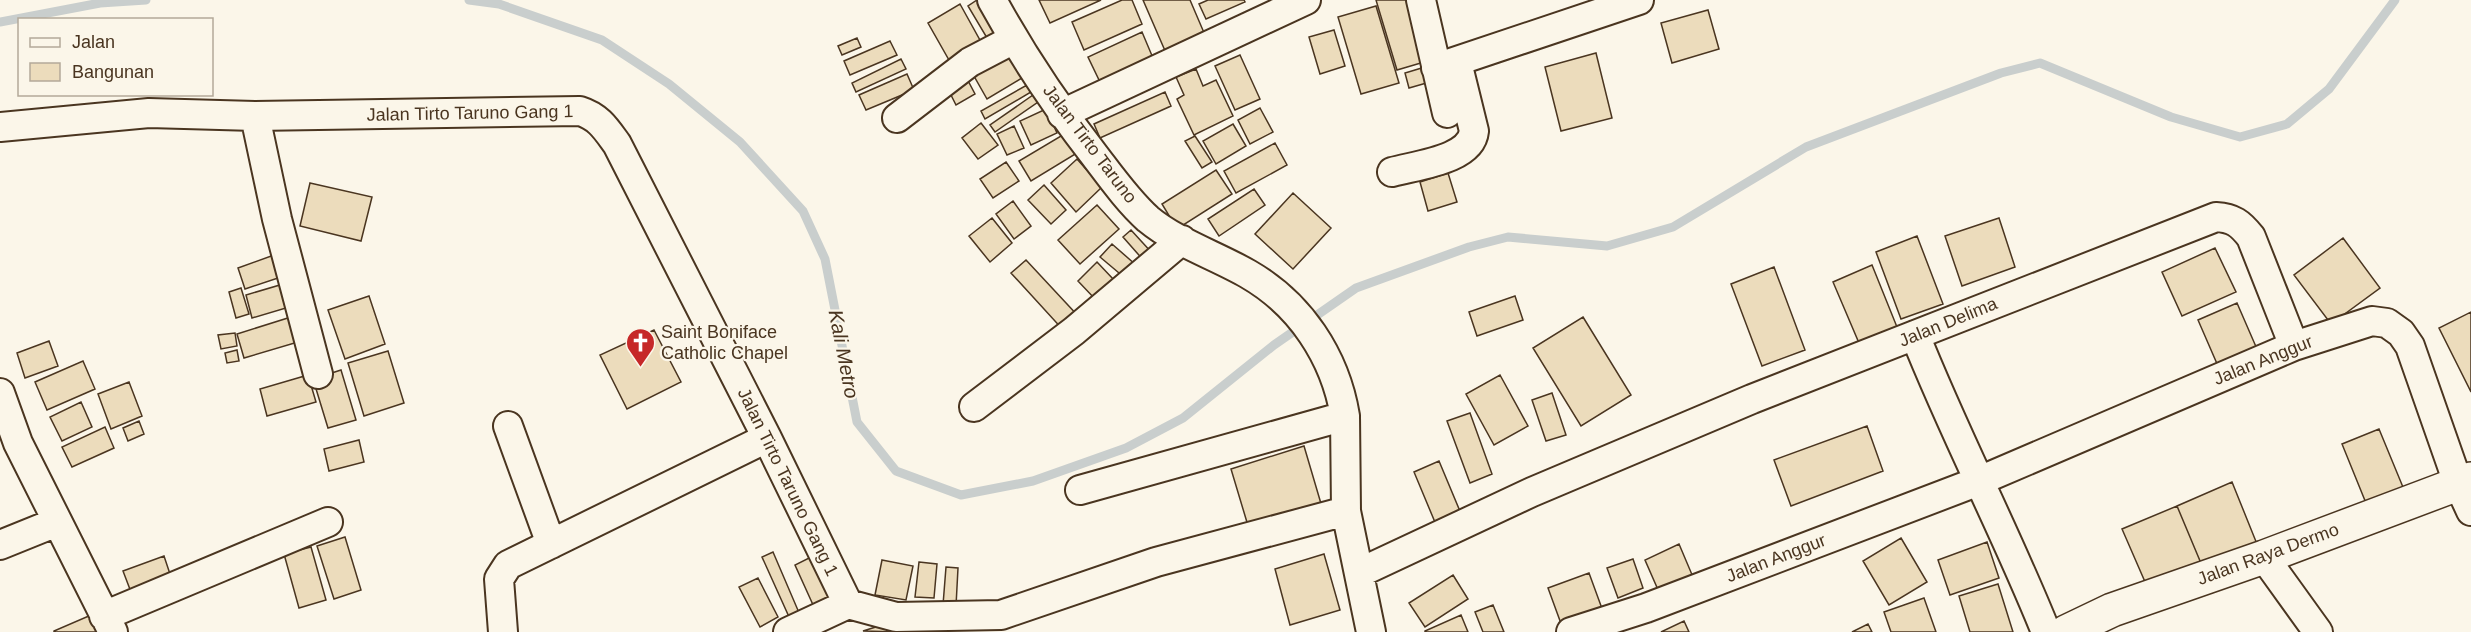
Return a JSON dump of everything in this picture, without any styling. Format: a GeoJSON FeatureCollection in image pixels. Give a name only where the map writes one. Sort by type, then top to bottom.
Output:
{"type":"FeatureCollection","features":[{"type":"Feature","properties":{"kind":"street","name":"Jalan Tirto Taruno"},"geometry":{"type":"LineString","coordinates":[[992,0],[1062,114],[1111,178],[1148,218],[1182,240],[1248,274],[1285,299],[1315,338],[1334,371],[1345,416],[1346,511],[1371,632]]}},
{"type":"Feature","properties":{"kind":"street"},"geometry":{"type":"LineString","coordinates":[[1062,114],[1306,0]]}},
{"type":"Feature","properties":{"kind":"street"},"geometry":{"type":"LineString","coordinates":[[1446,65],[1639,0]]}},
{"type":"Feature","properties":{"kind":"street"},"geometry":{"type":"LineString","coordinates":[[1392,172],[1461,153],[1473,139],[1474,131],[1446,65],[1427,1]]}},
{"type":"Feature","properties":{"kind":"street"},"geometry":{"type":"LineString","coordinates":[[897,118],[970,62],[1014,39]]}},
{"type":"Feature","properties":{"kind":"street"},"geometry":{"type":"LineString","coordinates":[[1446,65],[1447,113]]}},
{"type":"Feature","properties":{"kind":"street","name":"Jalan Tirto Taruno Gang 1"},"geometry":{"type":"LineString","coordinates":[[0,127],[149,113],[255,116],[580,111],[592,115],[600,121],[617,144],[767,438],[848,604]]}},
{"type":"Feature","properties":{"kind":"street"},"geometry":{"type":"LineString","coordinates":[[255,116],[277,219],[318,374]]}},
{"type":"Feature","properties":{"kind":"street","name":"Jalan Delima"},"geometry":{"type":"LineString","coordinates":[[1359,573],[1532,492],[1752,399],[2197,222],[2216,217],[2231,218],[2242,225],[2251,237],[2294,346]]}},
{"type":"Feature","properties":{"kind":"street"},"geometry":{"type":"LineString","coordinates":[[974,407],[1074,331],[1182,240]]}},
{"type":"Feature","properties":{"kind":"street","name":"Jalan Anggur"},"geometry":{"type":"LineString","coordinates":[[1571,632],[1646,608],[1979,481],[2038,453],[2294,346],[2372,321],[2387,323],[2401,333],[2410,346],[2467,491]]}},
{"type":"Feature","properties":{"kind":"street"},"geometry":{"type":"LineString","coordinates":[[1915,335],[1944,408],[2046,632]]}},
{"type":"Feature","properties":{"kind":"street"},"geometry":{"type":"LineString","coordinates":[[0,393],[18,443],[109,624],[328,522]]}},
{"type":"Feature","properties":{"kind":"street"},"geometry":{"type":"LineString","coordinates":[[1080,490],[1345,416]]}},
{"type":"Feature","properties":{"kind":"street"},"geometry":{"type":"LineString","coordinates":[[508,426],[551,544]]}},
{"type":"Feature","properties":{"kind":"street"},"geometry":{"type":"LineString","coordinates":[[503,632],[499,579],[503,570],[767,438]]}},
{"type":"Feature","properties":{"kind":"street","name":"Jalan Raya Dermo"},"geometry":{"type":"LineString","coordinates":[[2066,632],[2154,595],[2467,491]]}},
{"type":"Feature","properties":{"kind":"street"},"geometry":{"type":"LineString","coordinates":[[788,632],[848,604],[896,617],[979,624],[1156,562],[1346,511]]}},
{"type":"Feature","properties":{"kind":"street"},"geometry":{"type":"LineString","coordinates":[[0,545],[57,522]]}},
{"type":"Feature","properties":{"kind":"street"},"geometry":{"type":"LineString","coordinates":[[2264,557],[2318,632]]}},
{"type":"Feature","properties":{"kind":"building"},"geometry":{"type":"Polygon","coordinates":[[[977,0],[991,0],[1006,26],[987,38],[968,6],[977,0]]]}},
{"type":"Feature","properties":{"kind":"building"},"geometry":{"type":"Polygon","coordinates":[[[1039,0],[1101,0],[1050,23],[1039,0]]]}},
{"type":"Feature","properties":{"kind":"building"},"geometry":{"type":"Polygon","coordinates":[[[1122,0],[1132,0],[1142,24],[1084,50],[1072,22],[1122,0]]]}},
{"type":"Feature","properties":{"kind":"building"},"geometry":{"type":"Polygon","coordinates":[[[1143,0],[1190,0],[1205,35],[1166,53],[1143,0]]]}},
{"type":"Feature","properties":{"kind":"building"},"geometry":{"type":"Polygon","coordinates":[[[1208,0],[1244,0],[1245,2],[1206,19],[1199,4],[1208,0]]]}},
{"type":"Feature","properties":{"kind":"building"},"geometry":{"type":"Polygon","coordinates":[[[1376,0],[1413,0],[1431,60],[1397,70],[1376,0]]]}},
{"type":"Feature","properties":{"kind":"building"},"geometry":{"type":"Polygon","coordinates":[[[960,4],[981,42],[949,60],[928,23],[960,4]]]}},
{"type":"Feature","properties":{"kind":"building"},"geometry":{"type":"Polygon","coordinates":[[[1376,6],[1399,83],[1361,94],[1338,17],[1376,6]]]}},
{"type":"Feature","properties":{"kind":"building"},"geometry":{"type":"Polygon","coordinates":[[[1708,10],[1719,49],[1672,63],[1661,23],[1708,10]]]}},
{"type":"Feature","properties":{"kind":"building"},"geometry":{"type":"Polygon","coordinates":[[[1334,30],[1345,66],[1320,74],[1309,37],[1334,30]]]}},
{"type":"Feature","properties":{"kind":"building"},"geometry":{"type":"Polygon","coordinates":[[[1142,32],[1153,58],[1100,82],[1088,57],[1142,32]]]}},
{"type":"Feature","properties":{"kind":"building"},"geometry":{"type":"Polygon","coordinates":[[[857,38],[861,47],[842,55],[838,46],[857,38]]]}},
{"type":"Feature","properties":{"kind":"building"},"geometry":{"type":"Polygon","coordinates":[[[890,41],[897,55],[850,75],[844,61],[890,41]]]}},
{"type":"Feature","properties":{"kind":"building"},"geometry":{"type":"Polygon","coordinates":[[[1006,49],[1022,78],[987,99],[970,69],[1006,49]]]}},
{"type":"Feature","properties":{"kind":"building"},"geometry":{"type":"Polygon","coordinates":[[[1596,53],[1612,118],[1561,131],[1545,67],[1596,53]]]}},
{"type":"Feature","properties":{"kind":"building"},"geometry":{"type":"Polygon","coordinates":[[[1240,55],[1260,99],[1235,110],[1215,66],[1240,55]]]}},
{"type":"Feature","properties":{"kind":"building"},"geometry":{"type":"Polygon","coordinates":[[[901,59],[906,69],[856,92],[852,83],[901,59]]]}},
{"type":"Feature","properties":{"kind":"building"},"geometry":{"type":"Polygon","coordinates":[[[1425,67],[1430,82],[1409,88],[1405,73],[1425,67]]]}},
{"type":"Feature","properties":{"kind":"building"},"geometry":{"type":"Polygon","coordinates":[[[1196,69],[1203,86],[1216,80],[1233,116],[1194,135],[1177,99],[1184,95],[1176,77],[1196,69]]]}},
{"type":"Feature","properties":{"kind":"building"},"geometry":{"type":"Polygon","coordinates":[[[907,74],[914,90],[866,110],[859,95],[907,74]]]}},
{"type":"Feature","properties":{"kind":"building"},"geometry":{"type":"Polygon","coordinates":[[[965,75],[975,94],[956,105],[946,85],[965,75]]]}},
{"type":"Feature","properties":{"kind":"building"},"geometry":{"type":"Polygon","coordinates":[[[1027,85],[1031,92],[985,119],[981,111],[1027,85]]]}},
{"type":"Feature","properties":{"kind":"building"},"geometry":{"type":"Polygon","coordinates":[[[1165,92],[1171,106],[1100,138],[1094,124],[1165,92]]]}},
{"type":"Feature","properties":{"kind":"building"},"geometry":{"type":"Polygon","coordinates":[[[1033,95],[1038,102],[995,132],[990,125],[1033,95]]]}},
{"type":"Feature","properties":{"kind":"building"},"geometry":{"type":"Polygon","coordinates":[[[1260,108],[1273,132],[1250,144],[1238,120],[1260,108]]]}},
{"type":"Feature","properties":{"kind":"building"},"geometry":{"type":"Polygon","coordinates":[[[1046,109],[1057,133],[1031,145],[1020,121],[1046,109]]]}},
{"type":"Feature","properties":{"kind":"building"},"geometry":{"type":"Polygon","coordinates":[[[981,123],[998,145],[978,159],[962,138],[981,123]]]}},
{"type":"Feature","properties":{"kind":"building"},"geometry":{"type":"Polygon","coordinates":[[[1233,124],[1246,146],[1216,164],[1203,141],[1233,124]]]}},
{"type":"Feature","properties":{"kind":"building"},"geometry":{"type":"Polygon","coordinates":[[[1014,126],[1024,148],[1007,155],[997,134],[1014,126]]]}},
{"type":"Feature","properties":{"kind":"building"},"geometry":{"type":"Polygon","coordinates":[[[1066,133],[1077,153],[1031,181],[1019,161],[1066,133]]]}},
{"type":"Feature","properties":{"kind":"building"},"geometry":{"type":"Polygon","coordinates":[[[1195,136],[1212,162],[1202,168],[1185,141],[1195,136]]]}},
{"type":"Feature","properties":{"kind":"building"},"geometry":{"type":"Polygon","coordinates":[[[1275,143],[1287,165],[1236,193],[1224,171],[1275,143]]]}},
{"type":"Feature","properties":{"kind":"building"},"geometry":{"type":"Polygon","coordinates":[[[1077,159],[1102,187],[1076,212],[1051,183],[1077,159]]]}},
{"type":"Feature","properties":{"kind":"building"},"geometry":{"type":"Polygon","coordinates":[[[1006,162],[1019,181],[993,198],[980,179],[1006,162]]]}},
{"type":"Feature","properties":{"kind":"building"},"geometry":{"type":"Polygon","coordinates":[[[1216,170],[1232,194],[1177,229],[1162,204],[1216,170]]]}},
{"type":"Feature","properties":{"kind":"building"},"geometry":{"type":"Polygon","coordinates":[[[1448,173],[1457,202],[1428,211],[1420,182],[1448,173]]]}},
{"type":"Feature","properties":{"kind":"building"},"geometry":{"type":"Polygon","coordinates":[[[310,183],[372,197],[361,241],[300,226],[310,183]]]}},
{"type":"Feature","properties":{"kind":"building"},"geometry":{"type":"Polygon","coordinates":[[[1044,185],[1066,210],[1051,224],[1028,200],[1044,185]]]}},
{"type":"Feature","properties":{"kind":"building"},"geometry":{"type":"Polygon","coordinates":[[[1254,189],[1265,205],[1219,236],[1208,219],[1254,189]]]}},
{"type":"Feature","properties":{"kind":"building"},"geometry":{"type":"Polygon","coordinates":[[[1293,193],[1331,228],[1293,269],[1255,234],[1293,193]]]}},
{"type":"Feature","properties":{"kind":"building"},"geometry":{"type":"Polygon","coordinates":[[[1013,201],[1031,226],[1014,239],[996,214],[1013,201]]]}},
{"type":"Feature","properties":{"kind":"building"},"geometry":{"type":"Polygon","coordinates":[[[1097,205],[1119,229],[1080,264],[1058,240],[1097,205]]]}},
{"type":"Feature","properties":{"kind":"building"},"geometry":{"type":"Polygon","coordinates":[[[992,218],[1012,243],[990,262],[969,236],[992,218]]]}},
{"type":"Feature","properties":{"kind":"building"},"geometry":{"type":"Polygon","coordinates":[[[1999,218],[2015,267],[1962,286],[1945,236],[1999,218]]]}},
{"type":"Feature","properties":{"kind":"building"},"geometry":{"type":"Polygon","coordinates":[[[1131,230],[1153,254],[1145,262],[1123,237],[1131,230]]]}},
{"type":"Feature","properties":{"kind":"building"},"geometry":{"type":"Polygon","coordinates":[[[1917,236],[1943,304],[1901,319],[1876,252],[1917,236]]]}},
{"type":"Feature","properties":{"kind":"building"},"geometry":{"type":"Polygon","coordinates":[[[2343,238],[2380,288],[2331,324],[2294,275],[2343,238]]]}},
{"type":"Feature","properties":{"kind":"building"},"geometry":{"type":"Polygon","coordinates":[[[1112,244],[1136,265],[1125,278],[1100,257],[1112,244]]]}},
{"type":"Feature","properties":{"kind":"building"},"geometry":{"type":"Polygon","coordinates":[[[2215,248],[2236,292],[2182,316],[2162,272],[2215,248]]]}},
{"type":"Feature","properties":{"kind":"building"},"geometry":{"type":"Polygon","coordinates":[[[274,255],[281,277],[245,289],[238,268],[274,255]]]}},
{"type":"Feature","properties":{"kind":"building"},"geometry":{"type":"Polygon","coordinates":[[[1026,260],[1080,318],[1065,332],[1011,273],[1026,260]]]}},
{"type":"Feature","properties":{"kind":"building"},"geometry":{"type":"Polygon","coordinates":[[[1097,262],[1114,280],[1095,299],[1078,281],[1097,262]]]}},
{"type":"Feature","properties":{"kind":"building"},"geometry":{"type":"Polygon","coordinates":[[[1872,265],[1897,327],[1859,343],[1833,282],[1872,265]]]}},
{"type":"Feature","properties":{"kind":"building"},"geometry":{"type":"Polygon","coordinates":[[[1774,267],[1805,350],[1762,366],[1731,284],[1774,267]]]}},
{"type":"Feature","properties":{"kind":"building"},"geometry":{"type":"Polygon","coordinates":[[[290,282],[296,305],[252,318],[246,295],[290,282]]]}},
{"type":"Feature","properties":{"kind":"building"},"geometry":{"type":"Polygon","coordinates":[[[241,288],[249,314],[236,318],[229,292],[241,288]]]}},
{"type":"Feature","properties":{"kind":"building"},"geometry":{"type":"Polygon","coordinates":[[[369,296],[385,344],[345,359],[328,310],[369,296]]]}},
{"type":"Feature","properties":{"kind":"building"},"geometry":{"type":"Polygon","coordinates":[[[1515,296],[1523,320],[1477,336],[1469,312],[1515,296]]]}},
{"type":"Feature","properties":{"kind":"building"},"geometry":{"type":"Polygon","coordinates":[[[2237,303],[2257,349],[2218,366],[2198,320],[2237,303]]]}},
{"type":"Feature","properties":{"kind":"building"},"geometry":{"type":"Polygon","coordinates":[[[2471,312],[2471,392],[2439,328],[2471,312]]]}},
{"type":"Feature","properties":{"kind":"building"},"geometry":{"type":"Polygon","coordinates":[[[291,317],[298,342],[244,358],[237,334],[291,317]]]}},
{"type":"Feature","properties":{"kind":"building"},"geometry":{"type":"Polygon","coordinates":[[[1583,317],[1631,395],[1581,426],[1533,348],[1583,317]]]}},
{"type":"Feature","properties":{"kind":"building","name":"Saint Boniface Catholic Chapel"},"geometry":{"type":"Polygon","coordinates":[[[654,330],[681,382],[627,409],[600,355],[654,330]]]}},
{"type":"Feature","properties":{"kind":"building"},"geometry":{"type":"Polygon","coordinates":[[[235,333],[237,346],[221,349],[218,335],[235,333]]]}},
{"type":"Feature","properties":{"kind":"building"},"geometry":{"type":"Polygon","coordinates":[[[49,341],[58,366],[25,378],[17,353],[49,341]]]}},
{"type":"Feature","properties":{"kind":"building"},"geometry":{"type":"Polygon","coordinates":[[[237,350],[239,361],[227,363],[225,353],[237,350]]]}},
{"type":"Feature","properties":{"kind":"building"},"geometry":{"type":"Polygon","coordinates":[[[388,351],[404,403],[364,416],[348,363],[388,351]]]}},
{"type":"Feature","properties":{"kind":"building"},"geometry":{"type":"Polygon","coordinates":[[[83,361],[95,389],[47,410],[35,382],[83,361]]]}},
{"type":"Feature","properties":{"kind":"building"},"geometry":{"type":"Polygon","coordinates":[[[341,370],[356,420],[328,428],[313,379],[341,370]]]}},
{"type":"Feature","properties":{"kind":"building"},"geometry":{"type":"Polygon","coordinates":[[[308,375],[316,402],[267,416],[260,389],[308,375]]]}},
{"type":"Feature","properties":{"kind":"building"},"geometry":{"type":"Polygon","coordinates":[[[1500,375],[1528,426],[1494,445],[1466,394],[1500,375]]]}},
{"type":"Feature","properties":{"kind":"building"},"geometry":{"type":"Polygon","coordinates":[[[129,382],[142,416],[111,429],[98,394],[129,382]]]}},
{"type":"Feature","properties":{"kind":"building"},"geometry":{"type":"Polygon","coordinates":[[[1552,393],[1566,435],[1546,441],[1532,400],[1552,393]]]}},
{"type":"Feature","properties":{"kind":"building"},"geometry":{"type":"Polygon","coordinates":[[[81,402],[92,427],[62,441],[50,417],[81,402]]]}},
{"type":"Feature","properties":{"kind":"building"},"geometry":{"type":"Polygon","coordinates":[[[1470,413],[1492,474],[1470,483],[1447,421],[1470,413]]]}},
{"type":"Feature","properties":{"kind":"building"},"geometry":{"type":"Polygon","coordinates":[[[139,421],[144,434],[128,441],[123,428],[139,421]]]}},
{"type":"Feature","properties":{"kind":"building"},"geometry":{"type":"Polygon","coordinates":[[[1867,426],[1883,471],[1791,506],[1774,460],[1867,426]]]}},
{"type":"Feature","properties":{"kind":"building"},"geometry":{"type":"Polygon","coordinates":[[[105,427],[114,448],[72,467],[62,447],[105,427]]]}},
{"type":"Feature","properties":{"kind":"building"},"geometry":{"type":"Polygon","coordinates":[[[2379,429],[2405,492],[2368,508],[2342,444],[2379,429]]]}},
{"type":"Feature","properties":{"kind":"building"},"geometry":{"type":"Polygon","coordinates":[[[359,440],[364,462],[329,471],[324,449],[359,440]]]}},
{"type":"Feature","properties":{"kind":"building"},"geometry":{"type":"Polygon","coordinates":[[[1304,446],[1322,507],[1249,529],[1231,469],[1304,446]]]}},
{"type":"Feature","properties":{"kind":"building"},"geometry":{"type":"Polygon","coordinates":[[[1439,461],[1462,516],[1437,527],[1414,472],[1439,461]]]}},
{"type":"Feature","properties":{"kind":"building"},"geometry":{"type":"Polygon","coordinates":[[[2232,482],[2257,544],[2203,568],[2177,506],[2232,482]]]}},
{"type":"Feature","properties":{"kind":"building"},"geometry":{"type":"Polygon","coordinates":[[[2177,506],[2203,568],[2149,591],[2122,529],[2177,506]]]}},
{"type":"Feature","properties":{"kind":"building"},"geometry":{"type":"Polygon","coordinates":[[[345,537],[361,590],[334,599],[317,546],[345,537]]]}},
{"type":"Feature","properties":{"kind":"building"},"geometry":{"type":"Polygon","coordinates":[[[1901,538],[1927,582],[1889,605],[1863,561],[1901,538]]]}},
{"type":"Feature","properties":{"kind":"building"},"geometry":{"type":"Polygon","coordinates":[[[1987,542],[1999,578],[1950,595],[1938,560],[1987,542]]]}},
{"type":"Feature","properties":{"kind":"building"},"geometry":{"type":"Polygon","coordinates":[[[1679,544],[1693,577],[1659,592],[1645,560],[1679,544]]]}},
{"type":"Feature","properties":{"kind":"building"},"geometry":{"type":"Polygon","coordinates":[[[311,547],[326,600],[299,608],[284,554],[311,547]]]}},
{"type":"Feature","properties":{"kind":"building"},"geometry":{"type":"Polygon","coordinates":[[[773,552],[800,615],[790,619],[762,557],[773,552]]]}},
{"type":"Feature","properties":{"kind":"building"},"geometry":{"type":"Polygon","coordinates":[[[817,554],[837,595],[814,607],[795,565],[817,554]]]}},
{"type":"Feature","properties":{"kind":"building"},"geometry":{"type":"Polygon","coordinates":[[[1324,554],[1340,610],[1290,625],[1275,569],[1324,554]]]}},
{"type":"Feature","properties":{"kind":"building"},"geometry":{"type":"Polygon","coordinates":[[[164,556],[171,577],[131,592],[123,571],[164,556]]]}},
{"type":"Feature","properties":{"kind":"building"},"geometry":{"type":"Polygon","coordinates":[[[1633,559],[1643,588],[1618,598],[1607,568],[1633,559]]]}},
{"type":"Feature","properties":{"kind":"building"},"geometry":{"type":"Polygon","coordinates":[[[882,560],[913,566],[906,600],[875,595],[882,560]]]}},
{"type":"Feature","properties":{"kind":"building"},"geometry":{"type":"Polygon","coordinates":[[[919,562],[937,564],[934,598],[915,597],[919,562]]]}},
{"type":"Feature","properties":{"kind":"building"},"geometry":{"type":"Polygon","coordinates":[[[946,567],[958,568],[956,606],[943,605],[946,567]]]}},
{"type":"Feature","properties":{"kind":"building"},"geometry":{"type":"Polygon","coordinates":[[[1589,573],[1604,614],[1563,629],[1548,588],[1589,573]]]}},
{"type":"Feature","properties":{"kind":"building"},"geometry":{"type":"Polygon","coordinates":[[[1453,575],[1468,599],[1425,627],[1409,603],[1453,575]]]}},
{"type":"Feature","properties":{"kind":"building"},"geometry":{"type":"Polygon","coordinates":[[[758,578],[778,617],[760,627],[739,587],[758,578]]]}},
{"type":"Feature","properties":{"kind":"building"},"geometry":{"type":"Polygon","coordinates":[[[1998,584],[2013,632],[1970,632],[1959,596],[1998,584]]]}},
{"type":"Feature","properties":{"kind":"building"},"geometry":{"type":"Polygon","coordinates":[[[1924,598],[1936,632],[1891,632],[1884,612],[1924,598]]]}},
{"type":"Feature","properties":{"kind":"building"},"geometry":{"type":"Polygon","coordinates":[[[1493,605],[1504,632],[1483,632],[1475,612],[1493,605]]]}},
{"type":"Feature","properties":{"kind":"building"},"geometry":{"type":"Polygon","coordinates":[[[98,612],[107,632],[54,632],[54,631],[98,612]]]}},
{"type":"Feature","properties":{"kind":"building"},"geometry":{"type":"Polygon","coordinates":[[[1461,615],[1468,632],[1425,632],[1425,631],[1461,615]]]}},
{"type":"Feature","properties":{"kind":"building"},"geometry":{"type":"Polygon","coordinates":[[[895,621],[899,632],[863,631],[895,621]]]}},
{"type":"Feature","properties":{"kind":"building"},"geometry":{"type":"Polygon","coordinates":[[[1684,621],[1689,632],[1661,632],[1684,621]]]}},
{"type":"Feature","properties":{"kind":"building"},"geometry":{"type":"Polygon","coordinates":[[[1868,624],[1872,632],[1852,632],[1868,624]]]}},
{"type":"Feature","properties":{"kind":"waterway","name":"Kali Metro"},"geometry":{"type":"LineString","coordinates":[[21,18],[100,3],[146,0]]}},
{"type":"Feature","properties":{"kind":"waterway"},"geometry":{"type":"LineString","coordinates":[[469,0],[499,4],[602,40],[669,84],[740,142],[803,211],[825,259],[857,422],[896,471],[961,495],[1033,481],[1126,448],[1183,418],[1274,345],[1356,288],[1469,247],[1508,237],[1607,246],[1673,227],[1806,147],[2001,73],[2040,63],[2171,117],[2240,137],[2287,124],[2329,89],[2395,0]]}},
{"type":"Feature","properties":{"kind":"waterway","name":"Kali Metro"},"geometry":{"type":"LineString","coordinates":[[0,22],[18,19]]}},
{"type":"Feature","properties":{"kind":"place","name":"Saint Boniface Catholic Chapel"},"geometry":{"type":"Point","coordinates":[640,368]}}]}
